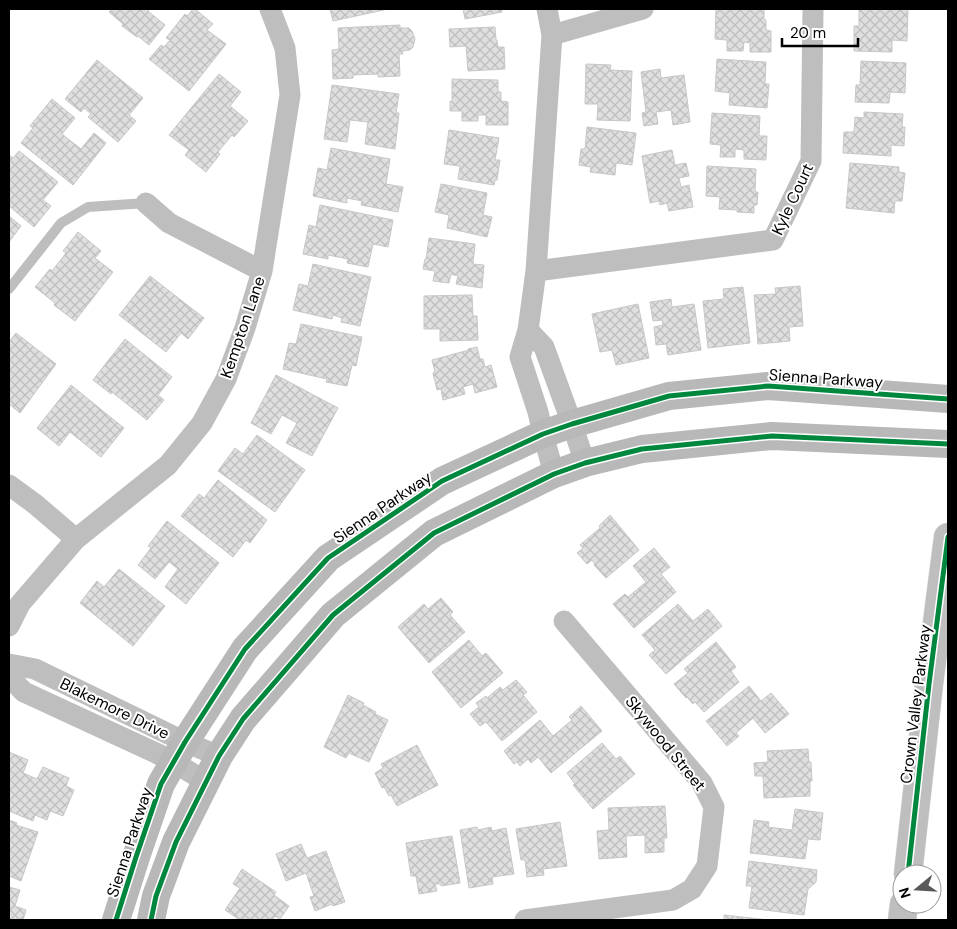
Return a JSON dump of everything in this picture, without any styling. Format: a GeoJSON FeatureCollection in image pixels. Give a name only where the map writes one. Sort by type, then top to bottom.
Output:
{"type":"FeatureCollection","features":[{"type":"Feature","properties":{"kind":"main road","name":"Sienna Parkway"},"geometry":{"type":"LineString","coordinates":[[116,920],[161,784],[245,648],[328,558],[442,482],[542,434],[669,396],[768,386],[948,399]]}},
{"type":"Feature","properties":{"kind":"main road"},"geometry":{"type":"LineString","coordinates":[[151,920],[156,896],[176,842],[219,756],[243,718],[333,615],[434,533],[554,474],[585,463],[642,450],[772,436],[948,444]]}},
{"type":"Feature","properties":{"kind":"main road","name":"Crown Valley Parkway"},"geometry":{"type":"LineString","coordinates":[[909,864],[929,684],[948,537]]}},
{"type":"Feature","properties":{"kind":"street","name":"Kempton Lane"},"geometry":{"type":"LineString","coordinates":[[9,626],[20,604],[76,540],[168,465],[202,423],[226,379],[246,328],[262,270],[290,95],[286,48],[270,9]]}},
{"type":"Feature","properties":{"kind":"street"},"geometry":{"type":"LineString","coordinates":[[547,9],[552,35],[536,272],[528,330],[520,358],[538,412],[542,434],[554,474]]}},
{"type":"Feature","properties":{"kind":"street"},"geometry":{"type":"LineString","coordinates":[[552,35],[643,9]]}},
{"type":"Feature","properties":{"kind":"street","name":"Kyle Court"},"geometry":{"type":"LineString","coordinates":[[536,272],[773,240],[811,161],[812,9]]}},
{"type":"Feature","properties":{"kind":"street"},"geometry":{"type":"LineString","coordinates":[[146,203],[169,223],[262,270]]}},
{"type":"Feature","properties":{"kind":"street"},"geometry":{"type":"LineString","coordinates":[[528,330],[544,347],[585,463]]}},
{"type":"Feature","properties":{"kind":"street"},"geometry":{"type":"LineString","coordinates":[[9,485],[35,504],[76,540]]}},
{"type":"Feature","properties":{"kind":"street","name":"Skywood Street"},"geometry":{"type":"LineString","coordinates":[[526,920],[673,900],[692,888],[707,866],[714,807],[702,783],[564,621]]}},
{"type":"Feature","properties":{"kind":"street","name":"Blakemore Drive"},"geometry":{"type":"LineString","coordinates":[[9,664],[35,669],[180,752],[206,782]]}},
{"type":"Feature","properties":{"kind":"street","name":"Blakemore Drive"},"geometry":{"type":"LineString","coordinates":[[9,677],[24,692],[180,752],[219,756]]}},
{"type":"Feature","properties":{"kind":"lane"},"geometry":{"type":"LineString","coordinates":[[9,289],[62,223],[88,207],[146,203]]}},
{"type":"Feature","properties":{"kind":"building"},"geometry":{"type":"Polygon","coordinates":[[[112,9],[150,9],[148,11],[165,25],[149,45],[122,26],[123,24],[109,12],[112,9]]]}},
{"type":"Feature","properties":{"kind":"building"},"geometry":{"type":"Polygon","coordinates":[[[193,9],[213,24],[207,30],[226,44],[189,91],[149,59],[161,45],[164,47],[170,40],[166,38],[185,14],[187,16],[193,9]]]}},
{"type":"Feature","properties":{"kind":"building"},"geometry":{"type":"Polygon","coordinates":[[[330,9],[388,9],[333,21],[330,9]]]}},
{"type":"Feature","properties":{"kind":"building"},"geometry":{"type":"Polygon","coordinates":[[[463,9],[501,9],[502,12],[465,19],[463,9]]]}},
{"type":"Feature","properties":{"kind":"building"},"geometry":{"type":"Polygon","coordinates":[[[716,9],[764,9],[766,30],[771,31],[771,52],[750,52],[750,43],[744,42],[743,51],[727,51],[727,40],[715,39],[716,9]]]}},
{"type":"Feature","properties":{"kind":"building"},"geometry":{"type":"Polygon","coordinates":[[[859,9],[908,9],[907,41],[892,40],[892,52],[854,51],[854,26],[859,26],[859,9]]]}},
{"type":"Feature","properties":{"kind":"building"},"geometry":{"type":"Polygon","coordinates":[[[400,25],[400,28],[409,28],[415,39],[410,50],[402,51],[403,54],[399,54],[400,76],[378,77],[378,74],[353,75],[353,78],[333,79],[332,50],[339,49],[338,28],[400,25]]]}},
{"type":"Feature","properties":{"kind":"building"},"geometry":{"type":"Polygon","coordinates":[[[495,27],[498,47],[504,47],[505,69],[468,71],[466,46],[450,47],[449,29],[495,27]]]}},
{"type":"Feature","properties":{"kind":"building"},"geometry":{"type":"Polygon","coordinates":[[[717,59],[766,62],[765,84],[769,84],[767,108],[729,105],[730,93],[715,91],[717,59]]]}},
{"type":"Feature","properties":{"kind":"building"},"geometry":{"type":"Polygon","coordinates":[[[97,60],[143,98],[129,115],[136,121],[118,142],[88,117],[91,114],[84,108],[81,112],[65,99],[97,60]]]}},
{"type":"Feature","properties":{"kind":"building"},"geometry":{"type":"Polygon","coordinates":[[[861,61],[906,63],[905,93],[890,92],[889,103],[855,102],[856,85],[860,85],[861,61]]]}},
{"type":"Feature","properties":{"kind":"building"},"geometry":{"type":"Polygon","coordinates":[[[586,64],[611,65],[610,70],[632,71],[630,121],[597,120],[598,104],[585,104],[586,64]]]}},
{"type":"Feature","properties":{"kind":"building"},"geometry":{"type":"Polygon","coordinates":[[[660,69],[661,78],[684,75],[690,122],[673,125],[671,110],[656,112],[658,124],[644,126],[642,113],[646,112],[641,72],[660,69]]]}},
{"type":"Feature","properties":{"kind":"building"},"geometry":{"type":"Polygon","coordinates":[[[219,74],[241,92],[230,106],[248,121],[234,137],[232,135],[218,152],[220,154],[206,172],[185,155],[189,150],[169,135],[219,74]]]}},
{"type":"Feature","properties":{"kind":"building"},"geometry":{"type":"Polygon","coordinates":[[[452,79],[498,80],[498,92],[501,92],[501,101],[508,102],[508,125],[486,125],[486,115],[478,115],[478,121],[462,121],[462,111],[450,111],[452,79]]]}},
{"type":"Feature","properties":{"kind":"building"},"geometry":{"type":"Polygon","coordinates":[[[332,85],[399,94],[396,113],[399,113],[395,149],[365,144],[368,122],[350,120],[347,142],[324,139],[332,85]]]}},
{"type":"Feature","properties":{"kind":"building"},"geometry":{"type":"Polygon","coordinates":[[[52,99],[75,118],[62,134],[81,149],[94,133],[106,143],[73,185],[21,143],[33,128],[30,126],[52,99]]]}},
{"type":"Feature","properties":{"kind":"building"},"geometry":{"type":"Polygon","coordinates":[[[864,112],[903,114],[902,127],[905,127],[904,146],[891,145],[891,156],[843,153],[844,132],[854,132],[855,117],[864,118],[864,112]]]}},
{"type":"Feature","properties":{"kind":"building"},"geometry":{"type":"Polygon","coordinates":[[[712,113],[760,116],[759,136],[767,136],[766,160],[744,159],[744,150],[735,149],[735,157],[720,157],[721,145],[710,144],[712,113]]]}},
{"type":"Feature","properties":{"kind":"building"},"geometry":{"type":"Polygon","coordinates":[[[587,127],[636,133],[632,165],[616,163],[615,175],[590,172],[591,167],[579,165],[581,149],[585,149],[587,127]]]}},
{"type":"Feature","properties":{"kind":"building"},"geometry":{"type":"Polygon","coordinates":[[[449,130],[499,138],[495,160],[500,160],[497,180],[495,180],[494,185],[458,179],[460,166],[444,164],[449,130]]]}},
{"type":"Feature","properties":{"kind":"building"},"geometry":{"type":"Polygon","coordinates":[[[331,148],[390,159],[386,184],[403,187],[398,212],[361,205],[362,201],[347,198],[347,203],[313,196],[318,168],[327,170],[331,148]]]}},
{"type":"Feature","properties":{"kind":"building"},"geometry":{"type":"Polygon","coordinates":[[[672,150],[675,165],[686,163],[689,176],[679,178],[681,187],[689,185],[693,207],[669,211],[667,203],[660,205],[659,201],[650,203],[642,156],[672,150]]]}},
{"type":"Feature","properties":{"kind":"building"},"geometry":{"type":"Polygon","coordinates":[[[19,151],[58,182],[43,200],[51,206],[34,227],[9,206],[9,155],[13,158],[19,151]]]}},
{"type":"Feature","properties":{"kind":"building"},"geometry":{"type":"Polygon","coordinates":[[[850,163],[899,167],[899,172],[905,173],[902,201],[895,201],[894,213],[846,208],[850,163]]]}},
{"type":"Feature","properties":{"kind":"building"},"geometry":{"type":"Polygon","coordinates":[[[707,166],[756,169],[755,192],[758,192],[754,213],[719,209],[720,197],[706,196],[707,166]]]}},
{"type":"Feature","properties":{"kind":"building"},"geometry":{"type":"Polygon","coordinates":[[[441,184],[487,193],[483,215],[492,217],[487,237],[447,228],[449,215],[435,212],[441,184]]]}},
{"type":"Feature","properties":{"kind":"building"},"geometry":{"type":"Polygon","coordinates":[[[320,205],[393,220],[388,247],[373,244],[368,267],[347,263],[348,259],[328,255],[328,259],[303,254],[309,225],[316,227],[320,205]]]}},
{"type":"Feature","properties":{"kind":"building"},"geometry":{"type":"Polygon","coordinates":[[[9,216],[21,226],[9,242],[9,216]]]}},
{"type":"Feature","properties":{"kind":"building"},"geometry":{"type":"Polygon","coordinates":[[[78,232],[101,251],[95,258],[113,272],[75,321],[35,287],[50,269],[52,271],[66,253],[63,251],[78,232]]]}},
{"type":"Feature","properties":{"kind":"building"},"geometry":{"type":"Polygon","coordinates":[[[429,238],[475,244],[473,264],[484,265],[482,288],[456,284],[458,276],[451,274],[449,283],[433,281],[435,271],[423,269],[429,238]]]}},
{"type":"Feature","properties":{"kind":"building"},"geometry":{"type":"Polygon","coordinates":[[[313,264],[371,277],[360,326],[341,322],[342,318],[333,315],[332,319],[293,310],[299,284],[308,286],[313,264]]]}},
{"type":"Feature","properties":{"kind":"building"},"geometry":{"type":"Polygon","coordinates":[[[150,276],[204,318],[188,339],[181,333],[166,352],[119,315],[150,276]]]}},
{"type":"Feature","properties":{"kind":"building"},"geometry":{"type":"Polygon","coordinates":[[[800,286],[803,326],[789,327],[790,341],[758,344],[754,295],[776,294],[775,288],[800,286]]]}},
{"type":"Feature","properties":{"kind":"building"},"geometry":{"type":"Polygon","coordinates":[[[743,287],[750,343],[708,348],[703,301],[724,299],[723,289],[743,287]]]}},
{"type":"Feature","properties":{"kind":"building"},"geometry":{"type":"Polygon","coordinates":[[[472,295],[473,316],[477,316],[478,340],[440,341],[440,329],[424,329],[424,296],[472,295]]]}},
{"type":"Feature","properties":{"kind":"building"},"geometry":{"type":"Polygon","coordinates":[[[671,299],[672,307],[694,304],[701,350],[668,355],[666,344],[656,345],[654,327],[663,325],[662,320],[653,321],[650,302],[671,299]]]}},
{"type":"Feature","properties":{"kind":"building"},"geometry":{"type":"Polygon","coordinates":[[[638,304],[649,358],[616,365],[612,350],[600,352],[592,314],[638,304]]]}},
{"type":"Feature","properties":{"kind":"building"},"geometry":{"type":"Polygon","coordinates":[[[301,324],[362,337],[356,366],[352,365],[347,386],[326,382],[327,379],[283,369],[289,343],[296,344],[301,324]]]}},
{"type":"Feature","properties":{"kind":"building"},"geometry":{"type":"Polygon","coordinates":[[[16,333],[56,364],[20,413],[9,404],[9,342],[16,333]]]}},
{"type":"Feature","properties":{"kind":"building"},"geometry":{"type":"Polygon","coordinates":[[[125,339],[172,377],[158,395],[164,400],[147,420],[112,392],[111,394],[93,380],[125,339]]]}},
{"type":"Feature","properties":{"kind":"building"},"geometry":{"type":"Polygon","coordinates":[[[477,347],[480,359],[483,359],[485,367],[491,365],[497,387],[475,393],[473,384],[463,387],[465,394],[443,400],[441,389],[437,390],[432,360],[477,347]]]}},
{"type":"Feature","properties":{"kind":"building"},"geometry":{"type":"Polygon","coordinates":[[[276,375],[338,408],[312,456],[286,443],[297,423],[282,415],[271,434],[251,423],[276,375]]]}},
{"type":"Feature","properties":{"kind":"building"},"geometry":{"type":"Polygon","coordinates":[[[71,385],[124,428],[101,457],[70,432],[59,446],[37,428],[71,385]]]}},
{"type":"Feature","properties":{"kind":"building"},"geometry":{"type":"Polygon","coordinates":[[[257,435],[305,470],[275,512],[218,471],[235,448],[243,454],[257,435]]]}},
{"type":"Feature","properties":{"kind":"building"},"geometry":{"type":"Polygon","coordinates":[[[218,480],[267,520],[250,543],[246,540],[233,557],[181,516],[199,494],[204,498],[218,480]]]}},
{"type":"Feature","properties":{"kind":"building"},"geometry":{"type":"Polygon","coordinates":[[[610,515],[639,550],[606,578],[592,560],[587,564],[577,553],[583,548],[580,545],[600,528],[599,526],[610,515]]]}},
{"type":"Feature","properties":{"kind":"building"},"geometry":{"type":"Polygon","coordinates":[[[167,521],[219,563],[186,604],[165,587],[178,569],[169,562],[155,579],[138,565],[151,548],[148,546],[167,521]]]}},
{"type":"Feature","properties":{"kind":"building"},"geometry":{"type":"Polygon","coordinates":[[[654,548],[670,567],[661,574],[676,592],[634,628],[613,604],[625,594],[628,597],[646,582],[633,566],[654,548]]]}},
{"type":"Feature","properties":{"kind":"building"},"geometry":{"type":"Polygon","coordinates":[[[119,569],[165,606],[133,646],[80,603],[97,581],[104,587],[119,569]]]}},
{"type":"Feature","properties":{"kind":"building"},"geometry":{"type":"Polygon","coordinates":[[[441,598],[453,612],[450,615],[465,632],[429,663],[398,627],[424,604],[428,609],[441,598]]]}},
{"type":"Feature","properties":{"kind":"building"},"geometry":{"type":"Polygon","coordinates":[[[678,604],[693,621],[708,609],[722,626],[666,674],[649,655],[655,650],[642,635],[678,604]]]}},
{"type":"Feature","properties":{"kind":"building"},"geometry":{"type":"Polygon","coordinates":[[[469,640],[482,656],[486,653],[503,673],[461,708],[432,672],[469,640]]]}},
{"type":"Feature","properties":{"kind":"building"},"geometry":{"type":"Polygon","coordinates":[[[716,642],[736,667],[731,671],[739,682],[704,712],[695,702],[693,704],[686,698],[674,684],[688,673],[684,669],[716,642]]]}},
{"type":"Feature","properties":{"kind":"building"},"geometry":{"type":"Polygon","coordinates":[[[516,680],[527,692],[523,695],[537,712],[502,741],[486,722],[480,726],[470,714],[479,707],[476,703],[486,696],[487,698],[500,687],[503,690],[516,680]]]}},
{"type":"Feature","properties":{"kind":"building"},"geometry":{"type":"Polygon","coordinates":[[[749,686],[761,701],[771,693],[789,714],[765,733],[753,718],[736,733],[739,736],[727,746],[706,721],[749,686]]]}},
{"type":"Feature","properties":{"kind":"building"},"geometry":{"type":"Polygon","coordinates":[[[348,695],[364,703],[363,705],[376,712],[375,714],[388,720],[369,762],[349,753],[346,758],[324,747],[348,695]]]}},
{"type":"Feature","properties":{"kind":"building"},"geometry":{"type":"Polygon","coordinates":[[[581,706],[602,731],[551,773],[538,757],[531,763],[528,759],[520,766],[517,762],[514,764],[504,751],[540,720],[553,736],[572,720],[569,717],[581,706]]]}},
{"type":"Feature","properties":{"kind":"building"},"geometry":{"type":"Polygon","coordinates":[[[602,743],[616,759],[620,756],[635,774],[593,809],[573,785],[575,784],[567,773],[602,743]]]}},
{"type":"Feature","properties":{"kind":"building"},"geometry":{"type":"Polygon","coordinates":[[[417,745],[438,785],[397,806],[391,795],[389,796],[384,787],[382,788],[375,773],[383,768],[381,764],[417,745]]]}},
{"type":"Feature","properties":{"kind":"building"},"geometry":{"type":"Polygon","coordinates":[[[808,749],[812,781],[810,781],[810,796],[764,798],[763,776],[755,776],[754,763],[768,762],[767,751],[808,749]]]}},
{"type":"Feature","properties":{"kind":"building"},"geometry":{"type":"Polygon","coordinates":[[[9,752],[28,760],[23,773],[37,779],[43,767],[69,778],[66,786],[74,790],[63,816],[50,811],[47,820],[35,815],[33,821],[9,811],[9,752]]]}},
{"type":"Feature","properties":{"kind":"building"},"geometry":{"type":"Polygon","coordinates":[[[665,806],[667,838],[664,838],[664,852],[645,853],[645,835],[626,836],[627,857],[599,859],[597,831],[609,830],[608,808],[665,806]]]}},
{"type":"Feature","properties":{"kind":"building"},"geometry":{"type":"Polygon","coordinates":[[[795,809],[823,813],[820,840],[808,839],[805,859],[750,853],[754,820],[769,822],[768,827],[792,830],[795,809]]]}},
{"type":"Feature","properties":{"kind":"building"},"geometry":{"type":"Polygon","coordinates":[[[9,820],[17,823],[16,825],[38,832],[21,881],[9,876],[9,820]]]}},
{"type":"Feature","properties":{"kind":"building"},"geometry":{"type":"Polygon","coordinates":[[[560,822],[567,866],[543,869],[544,875],[527,877],[525,860],[521,860],[516,829],[560,822]]]}},
{"type":"Feature","properties":{"kind":"building"},"geometry":{"type":"Polygon","coordinates":[[[477,827],[478,830],[491,827],[492,831],[506,828],[514,874],[492,877],[493,884],[469,888],[460,830],[477,827]]]}},
{"type":"Feature","properties":{"kind":"building"},"geometry":{"type":"Polygon","coordinates":[[[452,836],[460,883],[441,886],[441,884],[435,884],[437,891],[419,894],[416,876],[411,876],[406,843],[452,836]]]}},
{"type":"Feature","properties":{"kind":"building"},"geometry":{"type":"Polygon","coordinates":[[[301,844],[307,858],[326,851],[345,902],[333,906],[332,904],[315,911],[310,897],[314,896],[306,873],[286,881],[276,854],[301,844]]]}},
{"type":"Feature","properties":{"kind":"building"},"geometry":{"type":"Polygon","coordinates":[[[749,861],[817,870],[816,882],[808,889],[804,915],[749,908],[752,886],[746,886],[749,861]]]}},
{"type":"Feature","properties":{"kind":"building"},"geometry":{"type":"Polygon","coordinates":[[[242,869],[276,892],[274,895],[289,906],[280,919],[275,916],[272,920],[240,920],[225,910],[240,888],[233,884],[242,869]]]}},
{"type":"Feature","properties":{"kind":"building"},"geometry":{"type":"Polygon","coordinates":[[[9,887],[20,890],[15,906],[26,910],[23,920],[9,920],[9,887]]]}},
{"type":"Feature","properties":{"kind":"building"},"geometry":{"type":"Polygon","coordinates":[[[724,915],[769,920],[724,920],[724,915]]]}},
{"type":"Feature","properties":{"kind":"cycle path"},"geometry":{"type":"LineString","coordinates":[[116,920],[161,784],[185,742],[245,649],[328,558],[442,481],[543,434],[669,396],[768,386],[948,399]]}},
{"type":"Feature","properties":{"kind":"cycle path"},"geometry":{"type":"LineString","coordinates":[[151,920],[156,896],[176,842],[219,756],[243,719],[333,615],[434,533],[554,474],[585,463],[642,449],[772,436],[948,444]]}},
{"type":"Feature","properties":{"kind":"cycle path"},"geometry":{"type":"LineString","coordinates":[[909,864],[929,684],[948,537]]}}]}
